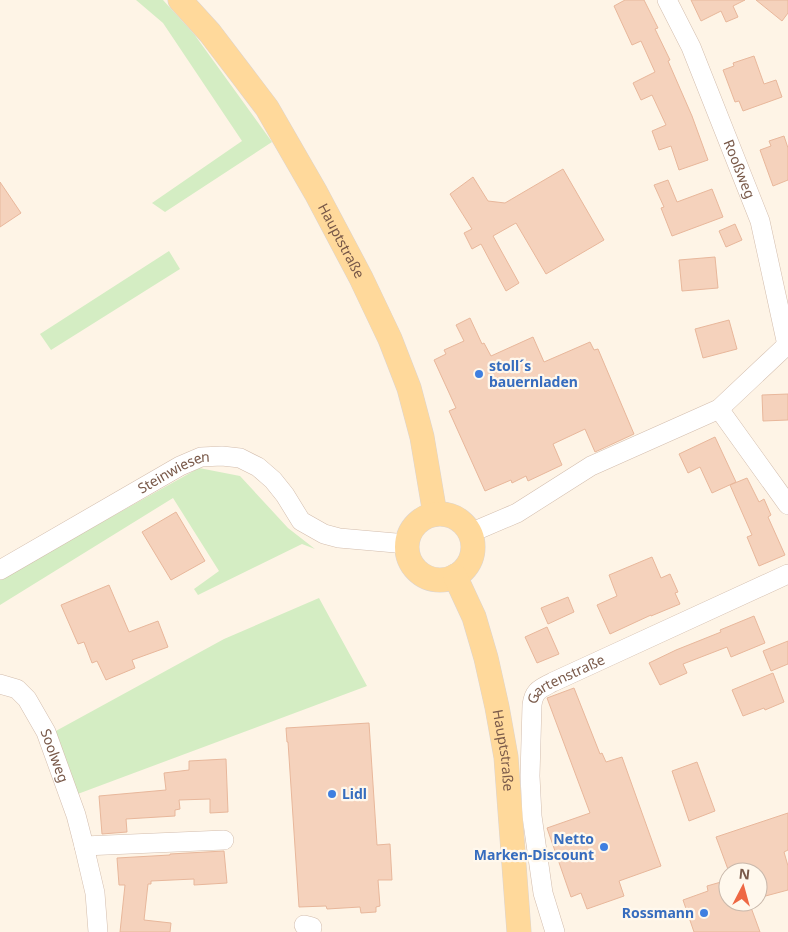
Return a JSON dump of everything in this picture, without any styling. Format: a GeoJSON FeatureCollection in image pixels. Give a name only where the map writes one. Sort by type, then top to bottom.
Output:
{"type":"FeatureCollection","features":[{"type":"Feature","properties":{"kind":"main road","name":"Hauptstraße"},"geometry":{"type":"LineString","coordinates":[[180,0],[210,34],[267,108],[316,193],[361,278],[390,339],[410,388],[422,437],[435,514]]}},
{"type":"Feature","properties":{"kind":"main road"},"geometry":{"type":"LineString","coordinates":[[435,514],[446,514],[464,524],[470,533],[473,542],[473,552],[470,561],[465,569],[455,576],[437,580],[419,572],[412,564],[407,544],[413,528],[419,521],[435,514]]}},
{"type":"Feature","properties":{"kind":"main road","name":"Hauptstraße"},"geometry":{"type":"LineString","coordinates":[[455,576],[474,617],[486,658],[506,757],[519,932]]}},
{"type":"Feature","properties":{"kind":"street","name":"Rooßweg"},"geometry":{"type":"LineString","coordinates":[[667,0],[691,47],[760,221],[787,344]]}},
{"type":"Feature","properties":{"kind":"street"},"geometry":{"type":"LineString","coordinates":[[470,533],[517,512],[591,466],[719,409],[787,344]]}},
{"type":"Feature","properties":{"kind":"street"},"geometry":{"type":"LineString","coordinates":[[719,409],[788,505]]}},
{"type":"Feature","properties":{"kind":"street","name":"Steinwiesen"},"geometry":{"type":"LineString","coordinates":[[0,570],[180,466],[201,458],[222,456],[240,458],[258,467],[273,480],[285,495],[301,521],[324,534],[339,538],[407,544]]}},
{"type":"Feature","properties":{"kind":"street","name":"Gartenstraße"},"geometry":{"type":"LineString","coordinates":[[555,932],[543,893],[532,816],[530,776],[532,706],[536,691],[788,574]]}},
{"type":"Feature","properties":{"kind":"street","name":"Soolweg"},"geometry":{"type":"LineString","coordinates":[[0,684],[17,689],[27,699],[46,732],[76,815],[95,892],[98,932]]}},
{"type":"Feature","properties":{"kind":"street"},"geometry":{"type":"LineString","coordinates":[[84,846],[224,840]]}},
{"type":"Feature","properties":{"kind":"green space"},"geometry":{"type":"Polygon","coordinates":[[[136,0],[163,0],[194,34],[272,142],[165,212],[152,203],[242,141],[163,23],[136,0]]]}},
{"type":"Feature","properties":{"kind":"green space"},"geometry":{"type":"Polygon","coordinates":[[[169,251],[180,269],[51,350],[40,334],[169,251]]]}},
{"type":"Feature","properties":{"kind":"green space"},"geometry":{"type":"Polygon","coordinates":[[[199,468],[240,476],[288,528],[315,549],[302,544],[198,595],[194,589],[219,571],[173,498],[0,605],[0,579],[199,468]]]}},
{"type":"Feature","properties":{"kind":"green space"},"geometry":{"type":"Polygon","coordinates":[[[319,598],[367,686],[75,795],[54,732],[224,639],[319,598]]]}},
{"type":"Feature","properties":{"kind":"building"},"geometry":{"type":"Polygon","coordinates":[[[625,0],[644,0],[658,28],[655,29],[670,60],[668,61],[692,116],[708,160],[679,170],[671,146],[659,150],[652,131],[666,125],[652,95],[641,100],[633,83],[655,72],[641,41],[632,45],[614,6],[625,0]]]}},
{"type":"Feature","properties":{"kind":"building"},"geometry":{"type":"Polygon","coordinates":[[[691,0],[745,0],[733,6],[738,17],[726,22],[721,11],[701,21],[691,0]]]}},
{"type":"Feature","properties":{"kind":"building"},"geometry":{"type":"Polygon","coordinates":[[[756,0],[788,0],[788,13],[782,21],[756,0]]]}},
{"type":"Feature","properties":{"kind":"building"},"geometry":{"type":"Polygon","coordinates":[[[754,56],[764,84],[776,80],[782,97],[743,111],[739,101],[735,102],[723,70],[734,66],[733,63],[754,56]]]}},
{"type":"Feature","properties":{"kind":"building"},"geometry":{"type":"Polygon","coordinates":[[[784,136],[788,148],[788,180],[773,186],[760,150],[771,146],[769,141],[784,136]]]}},
{"type":"Feature","properties":{"kind":"building"},"geometry":{"type":"Polygon","coordinates":[[[563,169],[604,240],[546,274],[516,223],[493,236],[519,283],[506,291],[481,244],[472,249],[464,233],[472,229],[450,194],[473,177],[488,201],[505,203],[563,169]]]}},
{"type":"Feature","properties":{"kind":"building"},"geometry":{"type":"Polygon","coordinates":[[[668,180],[677,202],[712,189],[723,217],[672,236],[661,208],[664,207],[654,185],[668,180]]]}},
{"type":"Feature","properties":{"kind":"building"},"geometry":{"type":"Polygon","coordinates":[[[0,182],[21,213],[0,227],[0,182]]]}},
{"type":"Feature","properties":{"kind":"building"},"geometry":{"type":"Polygon","coordinates":[[[735,224],[742,240],[726,247],[719,231],[735,224]]]}},
{"type":"Feature","properties":{"kind":"building"},"geometry":{"type":"Polygon","coordinates":[[[715,257],[718,288],[682,291],[679,260],[715,257]]]}},
{"type":"Feature","properties":{"kind":"building"},"geometry":{"type":"Polygon","coordinates":[[[470,318],[482,344],[484,343],[491,356],[533,337],[544,362],[590,342],[594,350],[598,349],[634,434],[595,452],[585,429],[553,444],[562,465],[528,481],[526,476],[512,483],[511,480],[485,491],[449,411],[456,408],[434,360],[446,354],[444,350],[464,341],[456,325],[470,318]]]}},
{"type":"Feature","properties":{"kind":"building"},"geometry":{"type":"Polygon","coordinates":[[[729,320],[737,349],[703,358],[695,329],[729,320]]]}},
{"type":"Feature","properties":{"kind":"building"},"geometry":{"type":"Polygon","coordinates":[[[788,394],[788,420],[763,421],[762,395],[788,394]]]}},
{"type":"Feature","properties":{"kind":"building"},"geometry":{"type":"Polygon","coordinates":[[[715,437],[736,482],[712,493],[700,467],[688,473],[679,454],[715,437]]]}},
{"type":"Feature","properties":{"kind":"building"},"geometry":{"type":"Polygon","coordinates":[[[747,478],[759,502],[764,499],[771,515],[768,517],[785,555],[759,566],[747,537],[752,535],[730,485],[747,478]]]}},
{"type":"Feature","properties":{"kind":"building"},"geometry":{"type":"Polygon","coordinates":[[[176,512],[205,561],[171,580],[142,532],[176,512]]]}},
{"type":"Feature","properties":{"kind":"building"},"geometry":{"type":"Polygon","coordinates":[[[652,557],[661,578],[670,574],[678,592],[675,593],[680,604],[610,634],[597,605],[617,596],[609,575],[652,557]]]}},
{"type":"Feature","properties":{"kind":"building"},"geometry":{"type":"Polygon","coordinates":[[[109,585],[129,632],[158,621],[168,647],[132,660],[135,668],[106,680],[97,661],[92,663],[84,642],[78,644],[61,605],[109,585]]]}},
{"type":"Feature","properties":{"kind":"building"},"geometry":{"type":"Polygon","coordinates":[[[568,597],[574,612],[548,624],[541,608],[568,597]]]}},
{"type":"Feature","properties":{"kind":"building"},"geometry":{"type":"Polygon","coordinates":[[[754,616],[765,643],[731,657],[727,647],[683,664],[687,673],[660,685],[649,663],[754,616]]]}},
{"type":"Feature","properties":{"kind":"building"},"geometry":{"type":"Polygon","coordinates":[[[547,627],[559,654],[537,663],[525,637],[547,627]]]}},
{"type":"Feature","properties":{"kind":"building"},"geometry":{"type":"Polygon","coordinates":[[[788,641],[788,664],[771,671],[763,651],[788,641]]]}},
{"type":"Feature","properties":{"kind":"building"},"geometry":{"type":"Polygon","coordinates":[[[773,673],[784,702],[743,716],[732,690],[773,673]]]}},
{"type":"Feature","properties":{"kind":"building","name":"Netto Marken-Discount"},"geometry":{"type":"Polygon","coordinates":[[[574,688],[600,754],[602,753],[606,762],[622,757],[661,866],[619,881],[624,896],[587,909],[581,893],[571,897],[547,828],[590,813],[547,698],[574,688]]]}},
{"type":"Feature","properties":{"kind":"building","name":"Lidl"},"geometry":{"type":"Polygon","coordinates":[[[369,723],[377,845],[390,844],[392,880],[378,880],[380,906],[376,907],[376,912],[361,913],[360,907],[327,909],[326,906],[299,907],[286,728],[369,723]]]}},
{"type":"Feature","properties":{"kind":"building"},"geometry":{"type":"Polygon","coordinates":[[[226,759],[228,812],[210,813],[210,799],[179,800],[180,809],[175,810],[175,816],[126,819],[127,832],[102,834],[99,796],[166,790],[164,773],[189,770],[189,761],[226,759]]]}},
{"type":"Feature","properties":{"kind":"building"},"geometry":{"type":"Polygon","coordinates":[[[697,762],[715,811],[689,821],[672,771],[697,762]]]}},
{"type":"Feature","properties":{"kind":"building"},"geometry":{"type":"Polygon","coordinates":[[[788,813],[788,850],[784,852],[788,866],[788,890],[768,895],[768,862],[725,862],[716,837],[788,813]]]}},
{"type":"Feature","properties":{"kind":"building"},"geometry":{"type":"Polygon","coordinates":[[[224,851],[227,883],[194,885],[194,879],[151,881],[151,884],[148,884],[144,920],[171,923],[170,932],[120,932],[125,885],[119,885],[117,858],[224,851]]]}},
{"type":"Feature","properties":{"kind":"building"},"geometry":{"type":"Polygon","coordinates":[[[718,883],[718,912],[753,912],[760,932],[694,932],[683,900],[708,891],[707,886],[718,883]]]}},
{"type":"Feature","properties":{"kind":"place","name":"stoll´s bauernladen"},"geometry":{"type":"Point","coordinates":[479,374]}},
{"type":"Feature","properties":{"kind":"place","name":"Lidl"},"geometry":{"type":"Point","coordinates":[332,794]}},
{"type":"Feature","properties":{"kind":"place","name":"Netto Marken-Discount"},"geometry":{"type":"Point","coordinates":[604,847]}},
{"type":"Feature","properties":{"kind":"place","name":"Rossmann"},"geometry":{"type":"Point","coordinates":[704,913]}}]}
